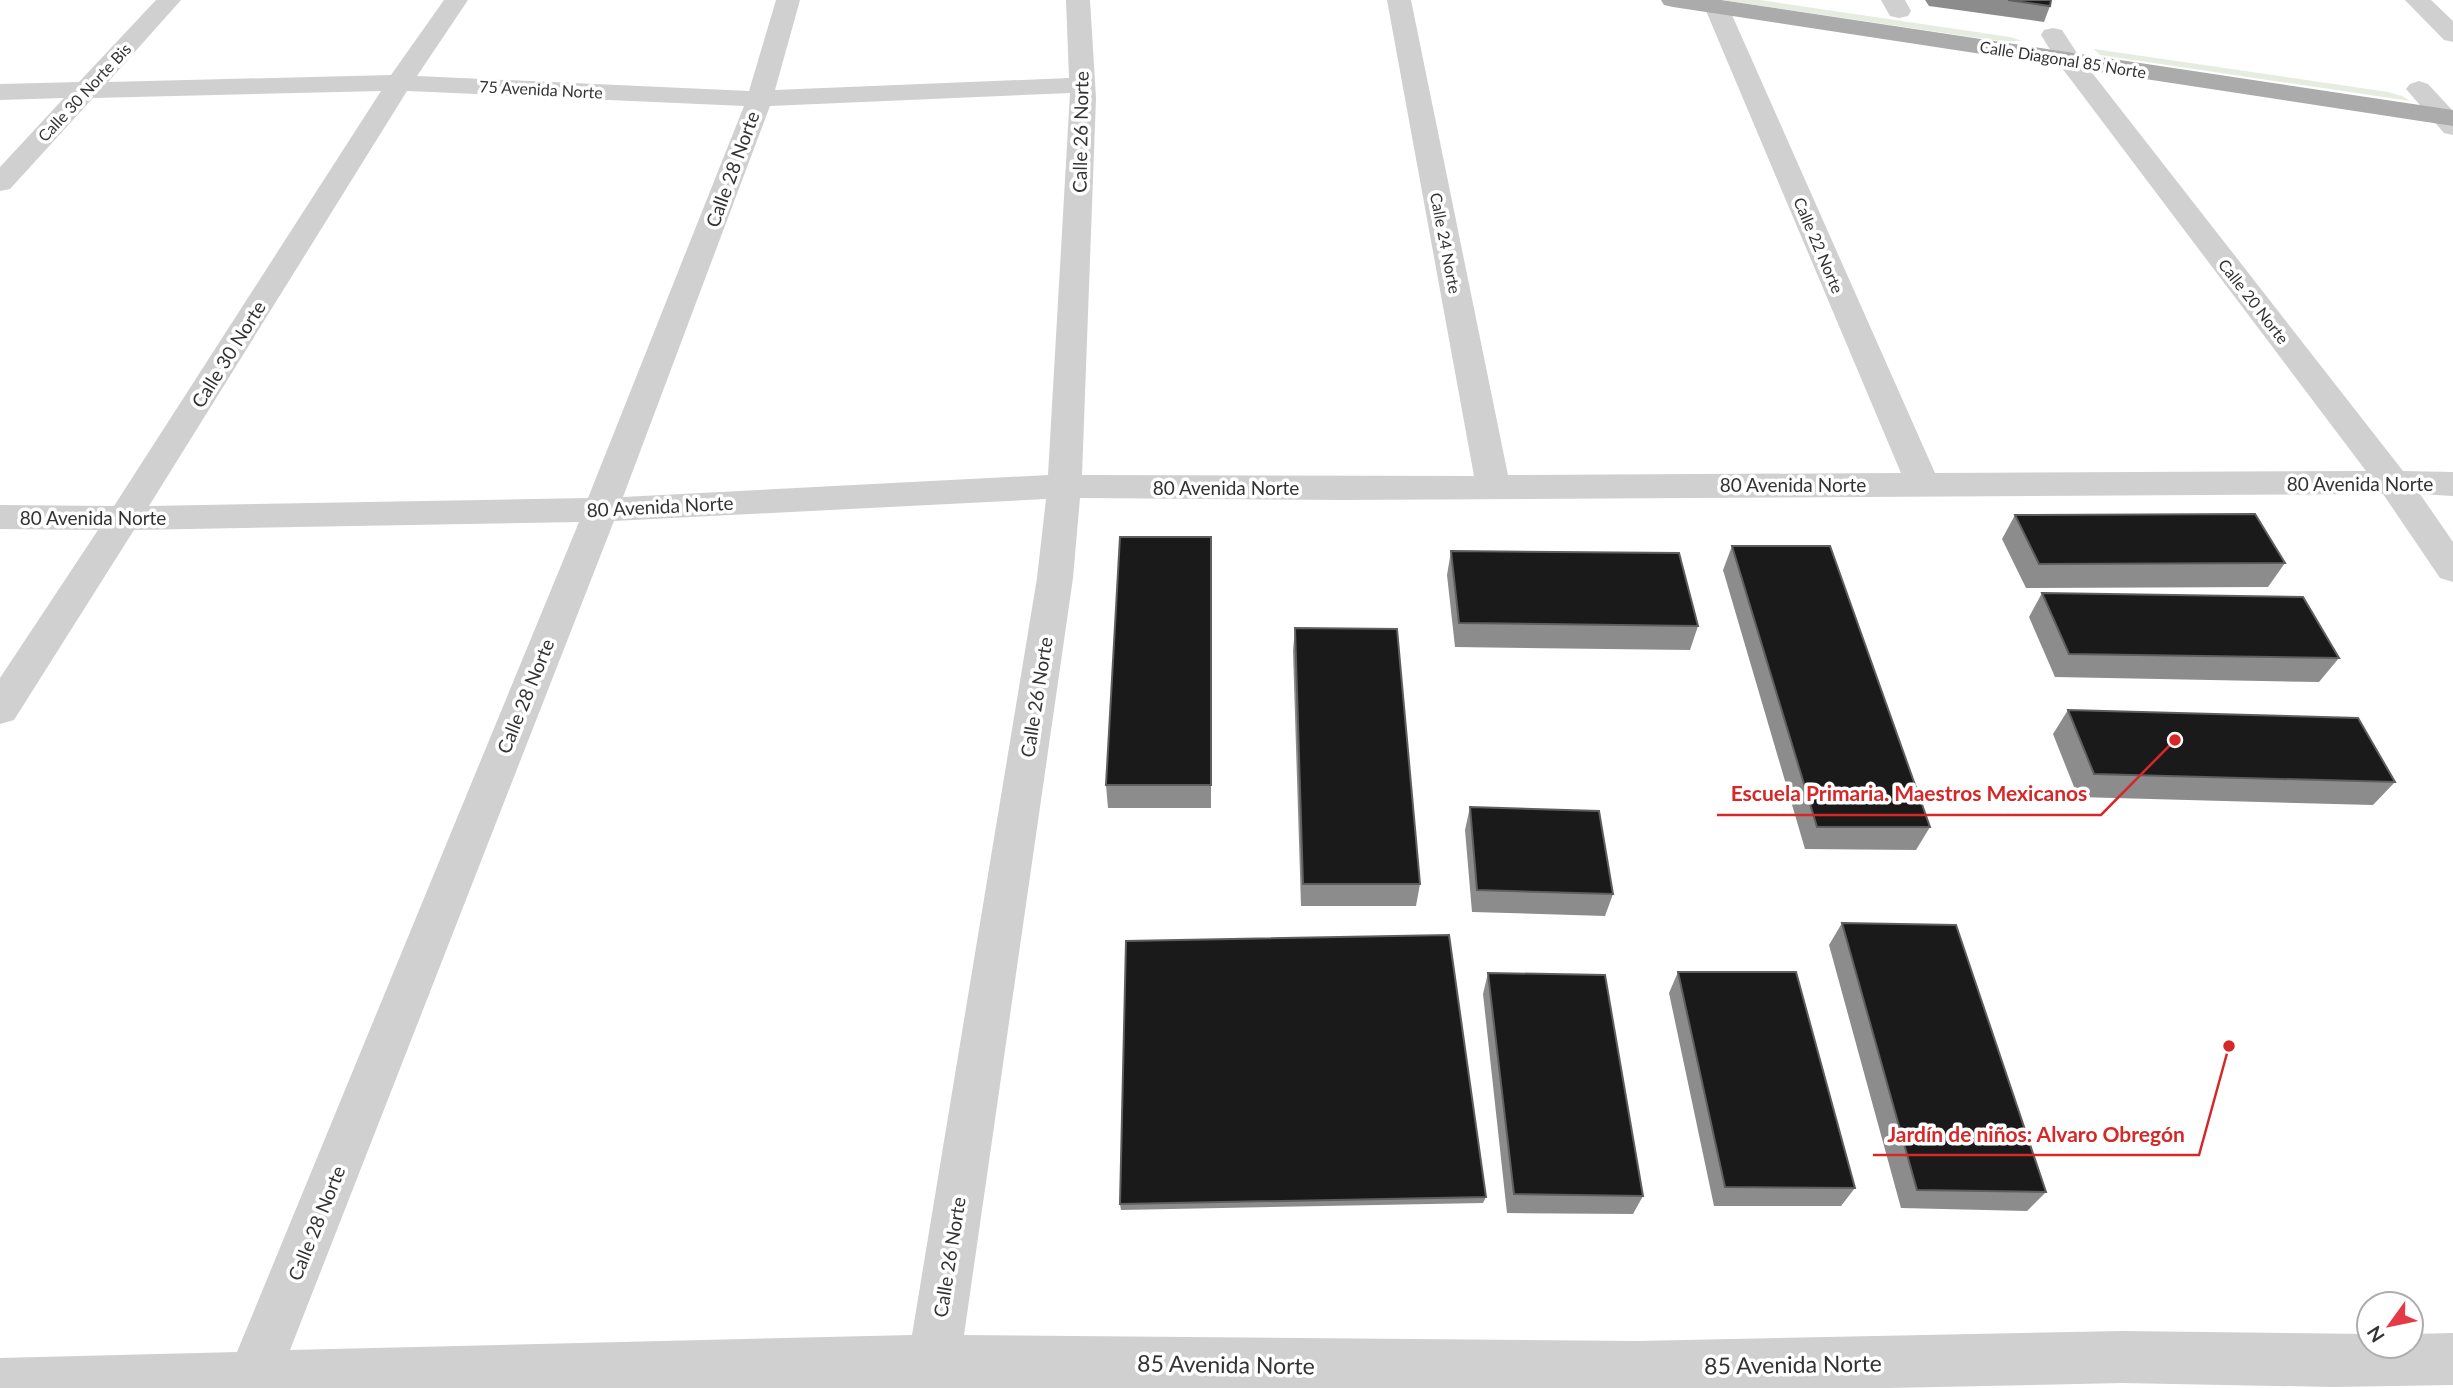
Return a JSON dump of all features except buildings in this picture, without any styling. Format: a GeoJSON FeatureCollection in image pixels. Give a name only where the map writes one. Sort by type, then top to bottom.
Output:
{"type":"FeatureCollection","features":[{"type":"Feature","properties":{"kind":"main road","name":"Calle Diagonal 85 Norte"},"geometry":{"type":"LineString","coordinates":[[1672,0],[2419,89]]}},
{"type":"Feature","properties":{"kind":"main road","name":"Calle Diagonal 85 Norte"},"geometry":{"type":"LineString","coordinates":[[1825,0],[1896,5],[2060,47],[2450,114]]}},
{"type":"Feature","properties":{"kind":"street","name":"Calle 30 Norte Bis"},"geometry":{"type":"LineString","coordinates":[[0,183],[169,0]]}},
{"type":"Feature","properties":{"kind":"street","name":"Calle 30 Norte"},"geometry":{"type":"LineString","coordinates":[[0,709],[399,83],[456,0]]}},
{"type":"Feature","properties":{"kind":"street","name":"Calle 28 Norte"},"geometry":{"type":"LineString","coordinates":[[251,1383],[755,114],[757,99],[788,0]]}},
{"type":"Feature","properties":{"kind":"street","name":"Calle 26 Norte"},"geometry":{"type":"LineString","coordinates":[[931,1374],[1055,578],[1068,447],[1082,85],[1078,0]]}},
{"type":"Feature","properties":{"kind":"street","name":"Calle 24 Norte"},"geometry":{"type":"LineString","coordinates":[[1399,0],[1493,485]]}},
{"type":"Feature","properties":{"kind":"street"},"geometry":{"type":"LineString","coordinates":[[2417,0],[2453,35]]}},
{"type":"Feature","properties":{"kind":"street","name":"Calle 22 Norte"},"geometry":{"type":"LineString","coordinates":[[1716,6],[1922,484]]}},
{"type":"Feature","properties":{"kind":"street","name":"Calle 20 Norte"},"geometry":{"type":"LineString","coordinates":[[2060,47],[2393,482],[2453,569]]}},
{"type":"Feature","properties":{"kind":"street","name":"75 Avenida Norte"},"geometry":{"type":"LineString","coordinates":[[0,92],[399,83],[757,99],[1082,85]]}},
{"type":"Feature","properties":{"kind":"street"},"geometry":{"type":"LineString","coordinates":[[2419,89],[2450,114]]}},
{"type":"Feature","properties":{"kind":"street","name":"80 Avenida Norte"},"geometry":{"type":"LineString","coordinates":[[0,517],[124,518],[600,509],[1064,486],[2453,484]]}},
{"type":"Feature","properties":{"kind":"street","name":"85 Avenida Norte"},"geometry":{"type":"LineString","coordinates":[[0,1384],[931,1374],[1639,1378],[2122,1357],[2338,1375],[2453,1359]]}},
{"type":"Feature","properties":{"kind":"shaded area"},"geometry":{"type":"Polygon","coordinates":[[[1722,0],[1760,0],[2022,41],[1999,41],[1722,0]]]}},
{"type":"Feature","properties":{"kind":"shaded area"},"geometry":{"type":"Polygon","coordinates":[[[2094,49],[2388,92],[2410,101],[2100,55],[2094,49]]]}},
{"type":"Feature","properties":{"kind":"place","name":"Escuela Primaria. Maestros Mexicanos"},"geometry":{"type":"Point","coordinates":[2175,740]}},
{"type":"Feature","properties":{"kind":"place","name":"Jardín de niños: Alvaro Obregón"},"geometry":{"type":"Point","coordinates":[2229,1046]}}]}
